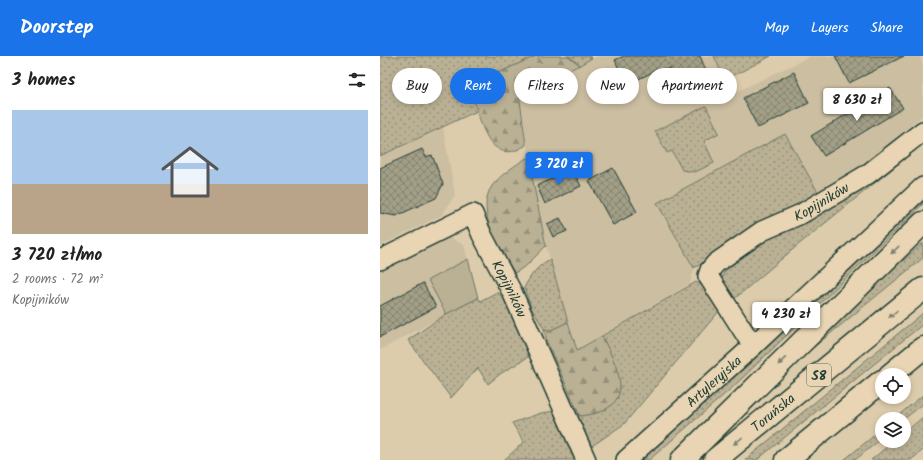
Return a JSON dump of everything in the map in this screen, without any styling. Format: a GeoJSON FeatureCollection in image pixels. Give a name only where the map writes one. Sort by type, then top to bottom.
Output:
{"type":"FeatureCollection","features":[{"type":"Feature","properties":{"kind":"highway"},"geometry":{"type":"LineString","coordinates":[[682,460],[923,223]]}},
{"type":"Feature","properties":{"kind":"highway","name":"Toruńska"},"geometry":{"type":"LineString","coordinates":[[715,460],[923,289]]}},
{"type":"Feature","properties":{"kind":"highway"},"geometry":{"type":"LineString","coordinates":[[899,368],[923,348]]}},
{"type":"Feature","properties":{"kind":"highway"},"geometry":{"type":"LineString","coordinates":[[911,376],[923,368]]}},
{"type":"Feature","properties":{"kind":"highway"},"geometry":{"type":"LineString","coordinates":[[787,460],[875,387]]}},
{"type":"Feature","properties":{"kind":"highway"},"geometry":{"type":"LineString","coordinates":[[787,460],[875,400]]}},
{"type":"Feature","properties":{"kind":"street","name":"Kopijników"},"geometry":{"type":"LineString","coordinates":[[753,346],[708,276],[710,270],[716,263],[762,231],[801,214],[868,174],[923,131]]}},
{"type":"Feature","properties":{"kind":"street","name":"Artyleryjska"},"geometry":{"type":"LineString","coordinates":[[626,460],[753,346],[923,187]]}},
{"type":"Feature","properties":{"kind":"street","name":"Kopijników"},"geometry":{"type":"LineString","coordinates":[[380,260],[473,214],[482,235],[513,294],[586,460]]}},
{"type":"Feature","properties":{"kind":"shaded area"},"geometry":{"type":"Polygon","coordinates":[[[598,56],[714,56],[720,68],[647,68],[647,104],[737,104],[737,92],[811,56],[920,56],[923,65],[923,115],[849,177],[819,194],[657,204],[694,268],[690,284],[577,350],[546,246],[533,184],[521,104],[578,104],[578,68],[572,68],[598,56]]]}},
{"type":"Feature","properties":{"kind":"shaded area"},"geometry":{"type":"Polygon","coordinates":[[[443,127],[455,195],[442,215],[380,246],[380,156],[443,127]]]}},
{"type":"Feature","properties":{"kind":"shaded area"},"geometry":{"type":"Polygon","coordinates":[[[449,237],[464,245],[478,298],[380,350],[380,271],[449,237]]]}},
{"type":"Feature","properties":{"kind":"green space"},"geometry":{"type":"Polygon","coordinates":[[[380,56],[536,56],[506,70],[506,68],[450,68],[450,104],[476,104],[477,111],[380,156],[380,56]]]}},
{"type":"Feature","properties":{"kind":"green space"},"geometry":{"type":"Polygon","coordinates":[[[536,56],[568,56],[580,65],[573,68],[514,68],[514,104],[520,104],[526,145],[513,151],[502,151],[493,145],[486,135],[476,104],[506,104],[506,69],[536,56]]]}},
{"type":"Feature","properties":{"kind":"green space"},"geometry":{"type":"Polygon","coordinates":[[[568,56],[589,56],[592,58],[580,65],[568,56]]]}},
{"type":"Feature","properties":{"kind":"green space"},"geometry":{"type":"Polygon","coordinates":[[[714,56],[771,56],[737,74],[737,68],[720,68],[714,56]]]}},
{"type":"Feature","properties":{"kind":"green space"},"geometry":{"type":"Polygon","coordinates":[[[706,106],[719,133],[704,141],[714,163],[695,172],[682,170],[672,151],[667,153],[655,131],[706,106]]]}},
{"type":"Feature","properties":{"kind":"green space"},"geometry":{"type":"Polygon","coordinates":[[[785,134],[819,194],[694,268],[657,203],[785,134]]]}},
{"type":"Feature","properties":{"kind":"green space"},"geometry":{"type":"Polygon","coordinates":[[[923,137],[923,144],[798,245],[733,300],[721,281],[724,272],[768,235],[784,228],[801,225],[923,137]]]}},
{"type":"Feature","properties":{"kind":"green space"},"geometry":{"type":"Polygon","coordinates":[[[528,157],[546,246],[527,265],[515,273],[503,254],[492,231],[486,207],[487,196],[492,186],[500,178],[528,157]]]}},
{"type":"Feature","properties":{"kind":"green space"},"geometry":{"type":"Polygon","coordinates":[[[923,192],[923,204],[733,387],[649,460],[640,460],[923,192]]]}},
{"type":"Feature","properties":{"kind":"green space"},"geometry":{"type":"Polygon","coordinates":[[[923,243],[923,258],[792,365],[898,259],[902,262],[923,243]]]}},
{"type":"Feature","properties":{"kind":"green space"},"geometry":{"type":"Polygon","coordinates":[[[468,259],[478,298],[446,314],[428,280],[468,259]]]}},
{"type":"Feature","properties":{"kind":"green space"},"geometry":{"type":"Polygon","coordinates":[[[550,259],[568,322],[551,330],[544,329],[531,307],[524,288],[534,272],[550,259]]]}},
{"type":"Feature","properties":{"kind":"green space"},"geometry":{"type":"Polygon","coordinates":[[[696,282],[709,289],[720,310],[624,424],[589,448],[572,408],[575,405],[580,416],[601,411],[612,404],[620,387],[616,366],[602,336],[696,282]]]}},
{"type":"Feature","properties":{"kind":"green space"},"geometry":{"type":"Polygon","coordinates":[[[497,292],[511,305],[527,348],[528,357],[500,374],[488,384],[478,368],[451,398],[408,340],[446,314],[478,298],[480,301],[497,292]]]}},
{"type":"Feature","properties":{"kind":"green space"},"geometry":{"type":"Polygon","coordinates":[[[923,313],[923,324],[757,460],[745,460],[923,313]]]}},
{"type":"Feature","properties":{"kind":"green space"},"geometry":{"type":"Polygon","coordinates":[[[568,322],[577,350],[602,336],[616,366],[620,387],[618,396],[612,404],[602,411],[580,416],[547,342],[544,329],[551,330],[568,322]]]}},
{"type":"Feature","properties":{"kind":"green space"},"geometry":{"type":"Polygon","coordinates":[[[923,395],[923,404],[911,413],[911,412],[902,412],[923,395]]]}},
{"type":"Feature","properties":{"kind":"green space"},"geometry":{"type":"Polygon","coordinates":[[[555,411],[577,457],[574,460],[504,460],[524,442],[512,423],[541,413],[555,411]]]}},
{"type":"Feature","properties":{"kind":"green space"},"geometry":{"type":"Polygon","coordinates":[[[923,417],[923,450],[911,460],[871,460],[886,448],[911,448],[911,427],[923,417]]]}},
{"type":"Feature","properties":{"kind":"green space"},"geometry":{"type":"Polygon","coordinates":[[[875,435],[875,444],[855,460],[844,460],[875,435]]]}},
{"type":"Feature","properties":{"kind":"building"},"geometry":{"type":"Polygon","coordinates":[[[624,56],[700,56],[705,68],[647,68],[647,75],[639,79],[639,68],[619,68],[615,60],[624,56]]]}},
{"type":"Feature","properties":{"kind":"building"},"geometry":{"type":"Polygon","coordinates":[[[835,56],[904,56],[849,83],[835,56]]]}},
{"type":"Feature","properties":{"kind":"building"},"geometry":{"type":"Polygon","coordinates":[[[794,72],[809,103],[758,128],[743,98],[794,72]]]}},
{"type":"Feature","properties":{"kind":"building"},"geometry":{"type":"Polygon","coordinates":[[[890,88],[903,108],[824,156],[811,136],[890,88]]]}},
{"type":"Feature","properties":{"kind":"building"},"geometry":{"type":"Polygon","coordinates":[[[422,149],[426,157],[432,155],[443,184],[436,198],[396,216],[380,213],[380,168],[422,149]]]}},
{"type":"Feature","properties":{"kind":"building"},"geometry":{"type":"Polygon","coordinates":[[[613,168],[637,212],[613,225],[589,181],[613,168]]]}},
{"type":"Feature","properties":{"kind":"building"},"geometry":{"type":"Polygon","coordinates":[[[572,169],[581,186],[545,204],[537,186],[572,169]]]}},
{"type":"Feature","properties":{"kind":"building"},"geometry":{"type":"Polygon","coordinates":[[[560,218],[567,231],[553,237],[547,224],[560,218]]]}},
{"type":"Feature","properties":{"kind":"building"},"geometry":{"type":"Polygon","coordinates":[[[423,283],[436,307],[380,337],[380,306],[423,283]]]}}]}
